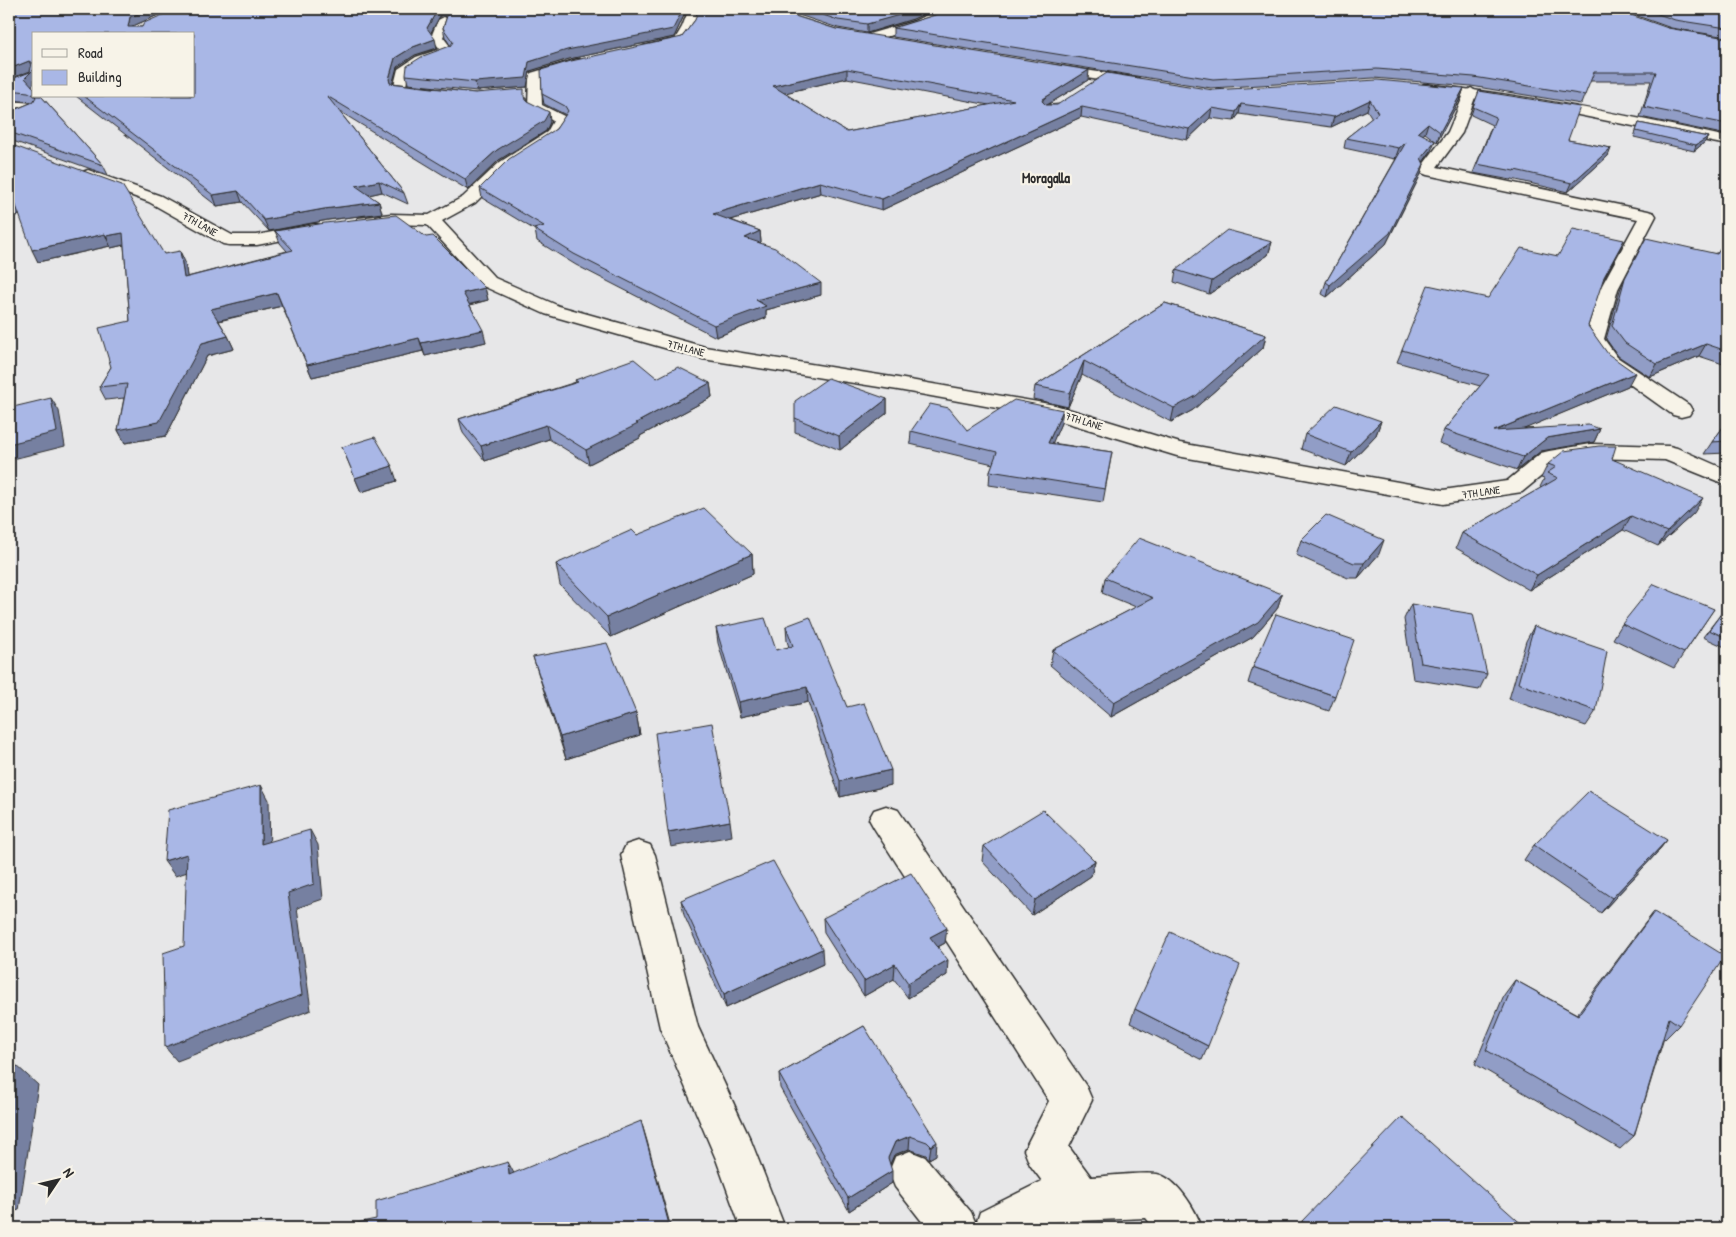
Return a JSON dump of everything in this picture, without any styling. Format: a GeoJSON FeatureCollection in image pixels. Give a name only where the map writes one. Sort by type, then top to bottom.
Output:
{"type":"FeatureCollection","features":[{"type":"Feature","properties":{"kind":"street"},"geometry":{"type":"LineString","coordinates":[[636,51],[679,42],[688,27],[693,11],[700,9]]}},
{"type":"Feature","properties":{"kind":"street"},"geometry":{"type":"LineString","coordinates":[[866,38],[901,30],[932,19],[946,9]]}},
{"type":"Feature","properties":{"kind":"street"},"geometry":{"type":"LineString","coordinates":[[444,20],[437,37],[447,50],[420,60],[402,72],[399,89],[445,94]]}},
{"type":"Feature","properties":{"kind":"street"},"geometry":{"type":"LineString","coordinates":[[851,36],[894,43]]}},
{"type":"Feature","properties":{"kind":"street","name":"7TH LANE"},"geometry":{"type":"LineString","coordinates":[[73,169],[155,199],[229,240],[257,240],[342,225],[391,219],[432,220],[469,200],[505,164],[552,135],[561,120],[535,107],[530,93],[535,76],[588,60]]}},
{"type":"Feature","properties":{"kind":"street"},"geometry":{"type":"LineString","coordinates":[[1044,68],[1147,84]]}},
{"type":"Feature","properties":{"kind":"street"},"geometry":{"type":"LineString","coordinates":[[1083,90],[1102,77]]}},
{"type":"Feature","properties":{"kind":"street"},"geometry":{"type":"LineString","coordinates":[[1413,87],[1471,92],[1560,106],[1727,141]]}},
{"type":"Feature","properties":{"kind":"street"},"geometry":{"type":"LineString","coordinates":[[1471,92],[1455,133],[1428,170],[1648,216],[1616,272],[1600,311],[1594,339],[1610,361],[1681,410]]}},
{"type":"Feature","properties":{"kind":"street"},"geometry":{"type":"LineString","coordinates":[[9,105],[32,107],[9,119]]}},
{"type":"Feature","properties":{"kind":"street","name":"7TH LANE"},"geometry":{"type":"LineString","coordinates":[[432,220],[489,282],[552,310],[703,353],[898,384],[1055,412],[1177,449],[1443,497],[1514,487],[1549,458],[1591,451],[1669,453],[1727,478]]}},
{"type":"Feature","properties":{"kind":"street"},"geometry":{"type":"LineString","coordinates":[[886,820],[1072,1100],[1045,1150],[1081,1199]]}},
{"type":"Feature","properties":{"kind":"street"},"geometry":{"type":"LineString","coordinates":[[638,856],[679,1028],[736,1156],[763,1228]]}},
{"type":"Feature","properties":{"kind":"street"},"geometry":{"type":"LineString","coordinates":[[910,1172],[956,1228]]}},
{"type":"Feature","properties":{"kind":"street"},"geometry":{"type":"LineString","coordinates":[[996,1228],[1049,1200],[1158,1196],[1180,1228]]}},
{"type":"Feature","properties":{"kind":"building"},"geometry":{"type":"Polygon","coordinates":[[[9,9],[150,9],[130,17],[128,27],[142,27],[144,23],[176,9],[438,9],[427,28],[435,39],[413,47],[395,58],[389,79],[390,83],[475,93],[524,89],[524,97],[527,101],[549,112],[544,121],[497,150],[465,179],[327,96],[404,193],[379,181],[356,186],[379,202],[324,209],[264,220],[238,191],[213,195],[87,98],[195,98],[195,32],[32,32],[32,63],[29,61],[9,69],[9,9]]]}},
{"type":"Feature","properties":{"kind":"building"},"geometry":{"type":"Polygon","coordinates":[[[447,9],[683,9],[673,29],[567,50],[529,62],[526,78],[475,82],[406,75],[407,66],[423,56],[450,46],[453,42],[443,28],[449,10],[447,9]]]}},
{"type":"Feature","properties":{"kind":"building"},"geometry":{"type":"Polygon","coordinates":[[[698,9],[773,9],[836,29],[1089,70],[1043,99],[1042,101],[1046,105],[1057,105],[1107,73],[1213,90],[1377,80],[1464,88],[1440,132],[1428,123],[1418,132],[1435,141],[1421,158],[1424,164],[1390,233],[1330,285],[1326,282],[1406,142],[1399,148],[1346,138],[1378,113],[1370,100],[1334,117],[1241,104],[1236,112],[1212,108],[1189,129],[1082,107],[882,199],[820,182],[713,214],[760,231],[745,238],[775,248],[821,283],[756,300],[766,306],[714,325],[574,254],[534,229],[544,226],[480,188],[509,159],[556,129],[568,111],[565,106],[542,94],[541,70],[571,61],[682,37],[695,20],[698,9]],[[847,69],[773,86],[847,132],[1014,100],[847,69]]]}},
{"type":"Feature","properties":{"kind":"building"},"geometry":{"type":"Polygon","coordinates":[[[805,9],[918,9],[867,24],[838,20],[805,9]]]}},
{"type":"Feature","properties":{"kind":"building"},"geometry":{"type":"Polygon","coordinates":[[[944,9],[1614,9],[1668,28],[1727,38],[1727,124],[1644,107],[1656,72],[1594,72],[1585,95],[1474,77],[1377,69],[1213,79],[893,28],[935,15],[944,9]]]}},
{"type":"Feature","properties":{"kind":"building"},"geometry":{"type":"Polygon","coordinates":[[[1644,9],[1727,9],[1727,28],[1675,20],[1644,9]]]}},
{"type":"Feature","properties":{"kind":"building"},"geometry":{"type":"Polygon","coordinates":[[[32,63],[32,71],[25,78],[32,86],[32,94],[9,90],[9,80],[30,72],[32,63]]]}},
{"type":"Feature","properties":{"kind":"building"},"geometry":{"type":"Polygon","coordinates":[[[1479,91],[1580,107],[1568,140],[1611,148],[1572,183],[1515,170],[1477,164],[1496,117],[1473,107],[1479,91]]]}},
{"type":"Feature","properties":{"kind":"building"},"geometry":{"type":"Polygon","coordinates":[[[35,98],[43,98],[103,165],[9,132],[9,112],[33,102],[35,98]]]}},
{"type":"Feature","properties":{"kind":"building"},"geometry":{"type":"Polygon","coordinates":[[[1639,123],[1708,137],[1696,145],[1636,131],[1639,123]]]}},
{"type":"Feature","properties":{"kind":"building"},"geometry":{"type":"Polygon","coordinates":[[[9,144],[122,185],[164,254],[180,251],[184,278],[293,250],[275,231],[396,215],[426,237],[433,236],[485,288],[463,293],[483,330],[421,343],[419,338],[307,365],[277,293],[211,309],[228,336],[202,343],[159,422],[118,430],[127,384],[99,387],[111,367],[99,328],[130,321],[123,233],[106,236],[105,234],[32,250],[15,203],[9,205],[9,144]]]}},
{"type":"Feature","properties":{"kind":"building"},"geometry":{"type":"Polygon","coordinates":[[[1573,229],[1624,240],[1604,277],[1588,326],[1608,354],[1635,373],[1494,431],[1589,425],[1600,429],[1547,438],[1523,457],[1444,430],[1489,375],[1402,350],[1428,285],[1488,298],[1521,248],[1558,256],[1573,229]]]}},
{"type":"Feature","properties":{"kind":"building"},"geometry":{"type":"Polygon","coordinates":[[[1227,230],[1272,242],[1212,281],[1176,270],[1227,230]]]}},
{"type":"Feature","properties":{"kind":"building"},"geometry":{"type":"Polygon","coordinates":[[[1646,238],[1717,254],[1720,249],[1727,250],[1727,351],[1706,344],[1657,364],[1625,343],[1612,326],[1625,278],[1646,238]]]}},
{"type":"Feature","properties":{"kind":"building"},"geometry":{"type":"Polygon","coordinates":[[[1165,303],[1266,335],[1196,396],[1174,408],[1084,361],[1070,393],[1035,386],[1165,303]]]}},
{"type":"Feature","properties":{"kind":"building"},"geometry":{"type":"Polygon","coordinates":[[[634,359],[657,378],[678,367],[710,383],[636,423],[638,424],[586,450],[546,425],[481,446],[459,419],[578,382],[575,380],[634,359]]]}},
{"type":"Feature","properties":{"kind":"building"},"geometry":{"type":"Polygon","coordinates":[[[828,378],[887,399],[839,436],[795,418],[795,401],[828,378]]]}},
{"type":"Feature","properties":{"kind":"building"},"geometry":{"type":"Polygon","coordinates":[[[51,398],[57,432],[9,444],[9,408],[51,398]]]}},
{"type":"Feature","properties":{"kind":"building"},"geometry":{"type":"Polygon","coordinates":[[[1014,400],[1063,410],[1048,443],[1112,452],[1105,489],[990,471],[997,452],[911,431],[930,404],[949,408],[967,430],[1014,400]]]}},
{"type":"Feature","properties":{"kind":"building"},"geometry":{"type":"Polygon","coordinates":[[[1336,405],[1381,421],[1351,452],[1305,434],[1336,405]]]}},
{"type":"Feature","properties":{"kind":"building"},"geometry":{"type":"Polygon","coordinates":[[[1727,422],[1727,441],[1712,442],[1727,422]]]}},
{"type":"Feature","properties":{"kind":"building"},"geometry":{"type":"Polygon","coordinates":[[[375,437],[392,466],[355,478],[342,447],[375,437]]]}},
{"type":"Feature","properties":{"kind":"building"},"geometry":{"type":"Polygon","coordinates":[[[1599,446],[1616,446],[1612,459],[1703,498],[1667,532],[1631,516],[1537,575],[1462,533],[1558,478],[1547,473],[1556,467],[1548,464],[1564,451],[1599,446]]]}},
{"type":"Feature","properties":{"kind":"building"},"geometry":{"type":"Polygon","coordinates":[[[704,508],[752,554],[607,617],[556,564],[632,530],[637,535],[704,508]]]}},
{"type":"Feature","properties":{"kind":"building"},"geometry":{"type":"Polygon","coordinates":[[[1326,515],[1384,540],[1364,563],[1354,563],[1301,540],[1326,515]]]}},
{"type":"Feature","properties":{"kind":"building"},"geometry":{"type":"Polygon","coordinates":[[[1139,538],[1282,594],[1258,622],[1114,702],[1053,650],[1153,598],[1105,578],[1139,538]]]}},
{"type":"Feature","properties":{"kind":"building"},"geometry":{"type":"Polygon","coordinates":[[[1654,584],[1714,609],[1684,653],[1622,624],[1654,584]]]}},
{"type":"Feature","properties":{"kind":"building"},"geometry":{"type":"Polygon","coordinates":[[[1411,604],[1473,614],[1487,674],[1421,663],[1411,604]]]}},
{"type":"Feature","properties":{"kind":"building"},"geometry":{"type":"Polygon","coordinates":[[[1727,606],[1727,638],[1709,630],[1727,606]]]}},
{"type":"Feature","properties":{"kind":"building"},"geometry":{"type":"Polygon","coordinates":[[[1276,614],[1354,640],[1335,696],[1253,667],[1276,614]]]}},
{"type":"Feature","properties":{"kind":"building"},"geometry":{"type":"Polygon","coordinates":[[[810,617],[847,707],[864,703],[891,770],[840,781],[807,687],[738,702],[716,628],[765,618],[776,650],[793,646],[786,626],[810,617]]]}},
{"type":"Feature","properties":{"kind":"building"},"geometry":{"type":"Polygon","coordinates":[[[1534,626],[1607,651],[1596,711],[1518,683],[1534,626]]]}},
{"type":"Feature","properties":{"kind":"building"},"geometry":{"type":"Polygon","coordinates":[[[607,643],[636,713],[560,737],[533,657],[607,643]]]}},
{"type":"Feature","properties":{"kind":"building"},"geometry":{"type":"Polygon","coordinates":[[[712,723],[730,821],[668,832],[655,733],[712,723]]]}},
{"type":"Feature","properties":{"kind":"building"},"geometry":{"type":"Polygon","coordinates":[[[261,785],[261,844],[310,830],[314,884],[288,893],[302,995],[165,1047],[163,953],[184,946],[187,854],[164,861],[168,810],[261,785]]]}},
{"type":"Feature","properties":{"kind":"building"},"geometry":{"type":"Polygon","coordinates":[[[1589,791],[1667,840],[1612,898],[1534,845],[1589,791]]]}},
{"type":"Feature","properties":{"kind":"building"},"geometry":{"type":"Polygon","coordinates":[[[1043,810],[1095,861],[1035,900],[984,846],[1043,810]]]}},
{"type":"Feature","properties":{"kind":"building"},"geometry":{"type":"Polygon","coordinates":[[[773,861],[822,949],[724,994],[681,900],[773,861]]]}},
{"type":"Feature","properties":{"kind":"building"},"geometry":{"type":"Polygon","coordinates":[[[911,873],[947,928],[930,937],[948,960],[908,983],[895,964],[864,981],[823,918],[911,873]]]}},
{"type":"Feature","properties":{"kind":"building"},"geometry":{"type":"Polygon","coordinates":[[[1654,912],[1725,956],[1679,1025],[1669,1018],[1634,1136],[1486,1050],[1515,980],[1578,1015],[1654,912]]]}},
{"type":"Feature","properties":{"kind":"building"},"geometry":{"type":"Polygon","coordinates":[[[1170,932],[1240,965],[1208,1046],[1135,1009],[1170,932]]]}},
{"type":"Feature","properties":{"kind":"building"},"geometry":{"type":"Polygon","coordinates":[[[864,1026],[937,1142],[931,1146],[927,1142],[910,1136],[895,1142],[888,1158],[892,1171],[848,1198],[779,1074],[864,1026]]]}},
{"type":"Feature","properties":{"kind":"building"},"geometry":{"type":"Polygon","coordinates":[[[16,1065],[9,1110],[9,1068],[16,1065]]]}},
{"type":"Feature","properties":{"kind":"building"},"geometry":{"type":"Polygon","coordinates":[[[1402,1117],[1526,1228],[1309,1228],[1302,1221],[1402,1117]]]}},
{"type":"Feature","properties":{"kind":"building"},"geometry":{"type":"Polygon","coordinates":[[[641,1121],[670,1228],[333,1228],[376,1219],[376,1201],[508,1162],[509,1175],[641,1121]]]}},
{"type":"Feature","properties":{"kind":"district","name":"Moragalla"},"geometry":{"type":"Point","coordinates":[1046,178]}}]}
